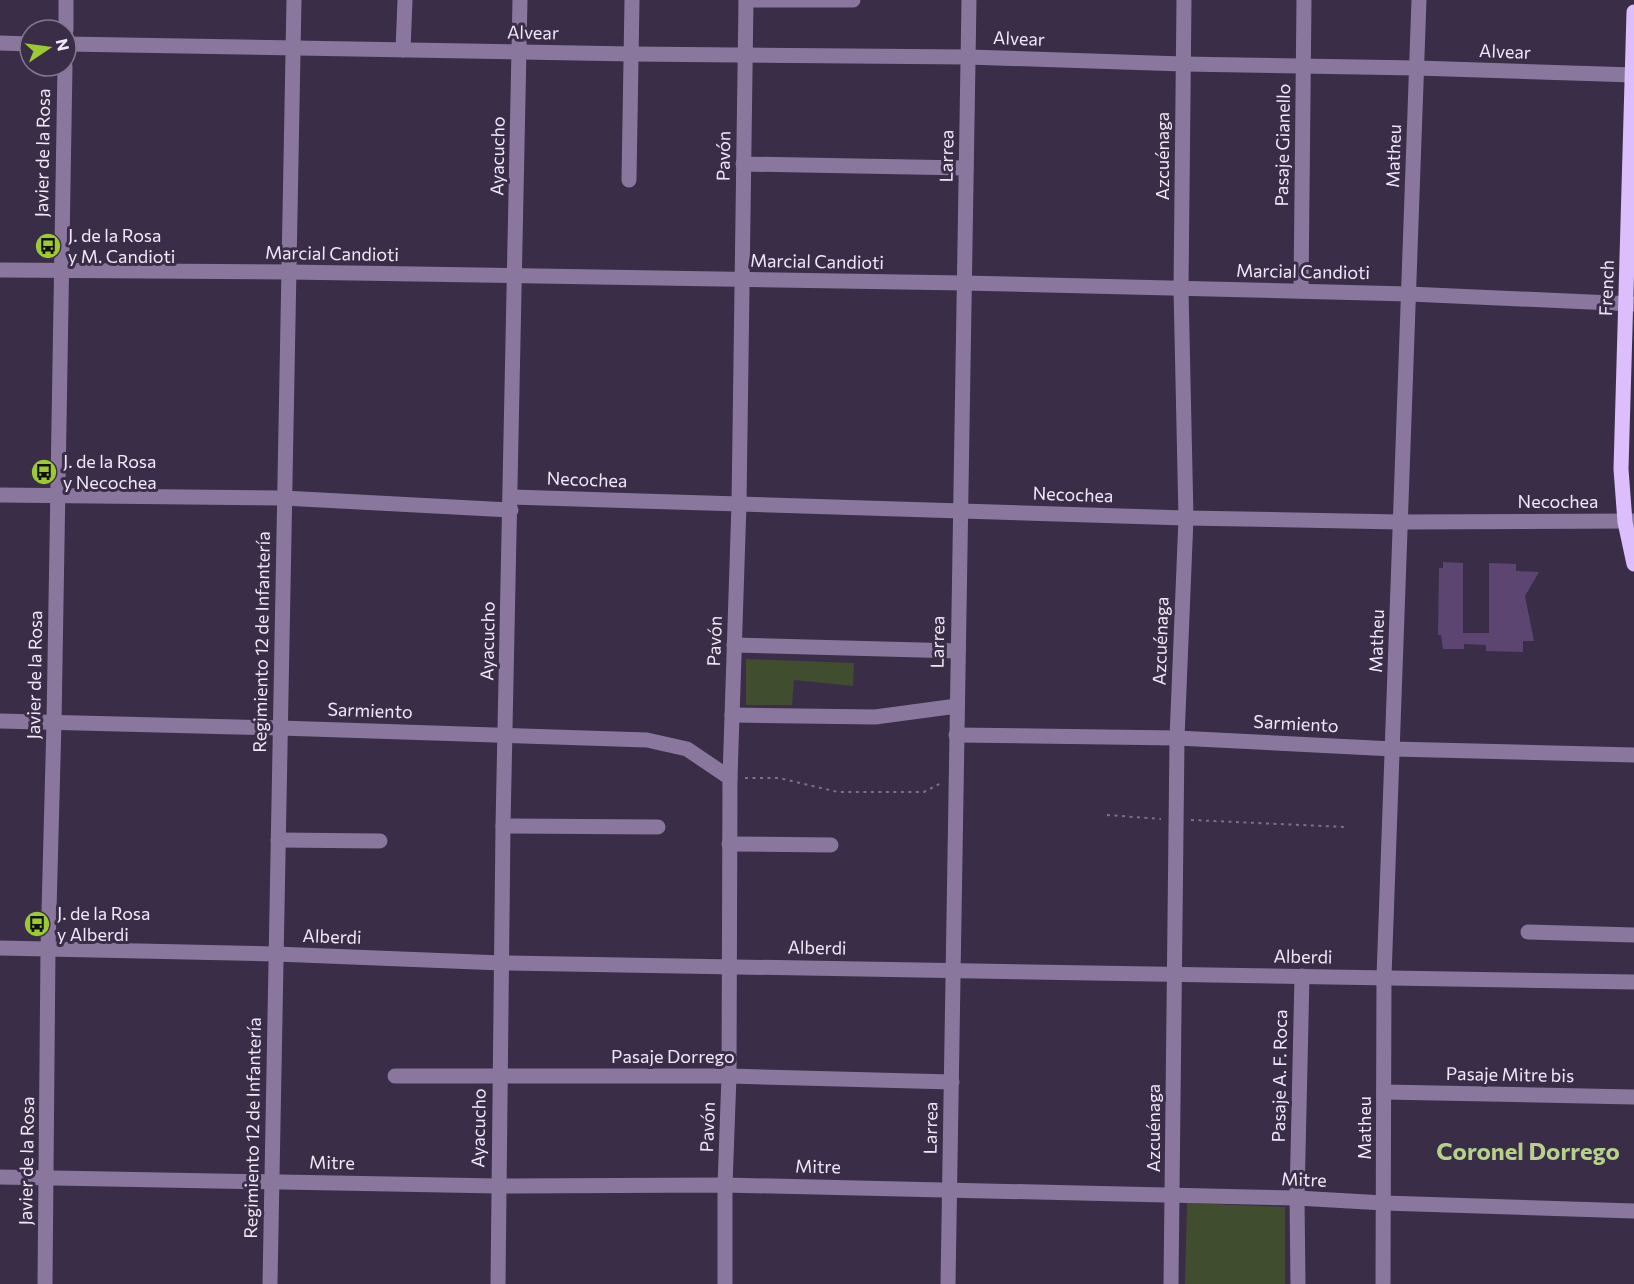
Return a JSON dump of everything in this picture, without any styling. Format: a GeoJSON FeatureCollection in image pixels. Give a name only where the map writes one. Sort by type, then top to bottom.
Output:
{"type":"FeatureCollection","features":[{"type":"Feature","properties":{"kind":"main road","name":"French"},"geometry":{"type":"LineString","coordinates":[[1634,12],[1630,304],[1621,469],[1634,564]]}},
{"type":"Feature","properties":{"kind":"street"},"geometry":{"type":"LineString","coordinates":[[66,0],[66,18]]}},
{"type":"Feature","properties":{"kind":"street","name":"Regimiento 12 de Infantería"},"geometry":{"type":"LineString","coordinates":[[270,1284],[294,0]]}},
{"type":"Feature","properties":{"kind":"street"},"geometry":{"type":"LineString","coordinates":[[403,50],[405,0]]}},
{"type":"Feature","properties":{"kind":"street","name":"Ayacucho"},"geometry":{"type":"LineString","coordinates":[[498,1284],[503,825],[520,0]]}},
{"type":"Feature","properties":{"kind":"street"},"geometry":{"type":"LineString","coordinates":[[629,180],[632,0]]}},
{"type":"Feature","properties":{"kind":"street"},"geometry":{"type":"LineString","coordinates":[[746,0],[853,0]]}},
{"type":"Feature","properties":{"kind":"street","name":"Pavón"},"geometry":{"type":"LineString","coordinates":[[725,1284],[725,1185],[729,1076],[730,778],[739,504],[746,0]]}},
{"type":"Feature","properties":{"kind":"street","name":"Larrea"},"geometry":{"type":"LineString","coordinates":[[948,1284],[969,0]]}},
{"type":"Feature","properties":{"kind":"street","name":"Azcuénaga"},"geometry":{"type":"LineString","coordinates":[[1171,1284],[1177,738],[1186,518],[1181,289],[1184,0]]}},
{"type":"Feature","properties":{"kind":"street","name":"Pasaje Gianello"},"geometry":{"type":"LineString","coordinates":[[1301,291],[1304,0]]}},
{"type":"Feature","properties":{"kind":"street","name":"Matheu"},"geometry":{"type":"LineString","coordinates":[[1383,1284],[1384,977],[1419,0]]}},
{"type":"Feature","properties":{"kind":"street"},"geometry":{"type":"LineString","coordinates":[[0,43],[18,44]]}},
{"type":"Feature","properties":{"kind":"street","name":"Alvear"},"geometry":{"type":"LineString","coordinates":[[78,44],[520,53],[968,57],[1633,75]]}},
{"type":"Feature","properties":{"kind":"street","name":"Javier de la Rosa"},"geometry":{"type":"LineString","coordinates":[[45,1284],[48,949],[65,78]]}},
{"type":"Feature","properties":{"kind":"street"},"geometry":{"type":"LineString","coordinates":[[743,164],[966,168]]}},
{"type":"Feature","properties":{"kind":"street","name":"Marcial Candioti"},"geometry":{"type":"LineString","coordinates":[[0,270],[289,272],[964,283],[1409,294],[1630,304]]}},
{"type":"Feature","properties":{"kind":"street","name":"Necochea"},"geometry":{"type":"LineString","coordinates":[[0,495],[283,498],[511,504],[739,504],[1186,518],[1400,522],[1630,522]]}},
{"type":"Feature","properties":{"kind":"street"},"geometry":{"type":"LineString","coordinates":[[734,645],[958,651]]}},
{"type":"Feature","properties":{"kind":"street"},"geometry":{"type":"LineString","coordinates":[[732,716],[875,717],[957,706]]}},
{"type":"Feature","properties":{"kind":"street","name":"Sarmiento"},"geometry":{"type":"LineString","coordinates":[[0,721],[615,737],[666,743],[687,749],[730,778]]}},
{"type":"Feature","properties":{"kind":"street","name":"Sarmiento"},"geometry":{"type":"LineString","coordinates":[[956,735],[1177,738],[1393,748],[1634,755]]}},
{"type":"Feature","properties":{"kind":"street"},"geometry":{"type":"LineString","coordinates":[[503,825],[658,827]]}},
{"type":"Feature","properties":{"kind":"street"},"geometry":{"type":"LineString","coordinates":[[278,840],[380,841]]}},
{"type":"Feature","properties":{"kind":"street"},"geometry":{"type":"LineString","coordinates":[[729,844],[831,845]]}},
{"type":"Feature","properties":{"kind":"street"},"geometry":{"type":"LineString","coordinates":[[1528,932],[1634,935]]}},
{"type":"Feature","properties":{"kind":"street","name":"Alberdi"},"geometry":{"type":"LineString","coordinates":[[0,948],[276,954],[502,963],[1634,982]]}},
{"type":"Feature","properties":{"kind":"street","name":"Pasaje A. F. Roca"},"geometry":{"type":"LineString","coordinates":[[1298,1284],[1297,1198],[1302,976]]}},
{"type":"Feature","properties":{"kind":"street","name":"Pasaje Dorrego"},"geometry":{"type":"LineString","coordinates":[[395,1076],[729,1076],[951,1082]]}},
{"type":"Feature","properties":{"kind":"street","name":"Pasaje Mitre bis"},"geometry":{"type":"LineString","coordinates":[[1384,1092],[1634,1097]]}},
{"type":"Feature","properties":{"kind":"street","name":"Mitre"},"geometry":{"type":"LineString","coordinates":[[0,1177],[498,1186],[725,1185],[1173,1197],[1297,1198],[1384,1203],[1634,1210]]}},
{"type":"Feature","properties":{"kind":"path"},"geometry":{"type":"LineString","coordinates":[[730,778],[779,778],[838,792],[924,792],[956,776]]}},
{"type":"Feature","properties":{"kind":"path"},"geometry":{"type":"LineString","coordinates":[[1107,815],[1176,820],[1345,826]]}},
{"type":"Feature","properties":{"kind":"green space"},"geometry":{"type":"Polygon","coordinates":[[[746,659],[854,663],[853,686],[794,680],[792,705],[746,705],[746,659]]]}},
{"type":"Feature","properties":{"kind":"green space"},"geometry":{"type":"Polygon","coordinates":[[[1187,1203],[1285,1207],[1285,1284],[1185,1284],[1187,1203]]]}},
{"type":"Feature","properties":{"kind":"building"},"geometry":{"type":"Polygon","coordinates":[[[1443,562],[1463,563],[1463,633],[1489,633],[1489,563],[1516,564],[1516,571],[1539,572],[1525,596],[1534,641],[1523,641],[1523,652],[1486,651],[1486,645],[1464,644],[1464,649],[1443,649],[1441,635],[1438,635],[1439,568],[1443,568],[1443,562]]]}},
{"type":"Feature","properties":{"kind":"place","name":"J. de la Rosa y M. Candioti"},"geometry":{"type":"Point","coordinates":[48,246]}},
{"type":"Feature","properties":{"kind":"place","name":"J. de la Rosa y Necochea"},"geometry":{"type":"Point","coordinates":[44,472]}},
{"type":"Feature","properties":{"kind":"place","name":"J. de la Rosa y Alberdi"},"geometry":{"type":"Point","coordinates":[37,924]}},
{"type":"Feature","properties":{"kind":"district","name":"Coronel Dorrego"},"geometry":{"type":"Point","coordinates":[1528,1152]}}]}
